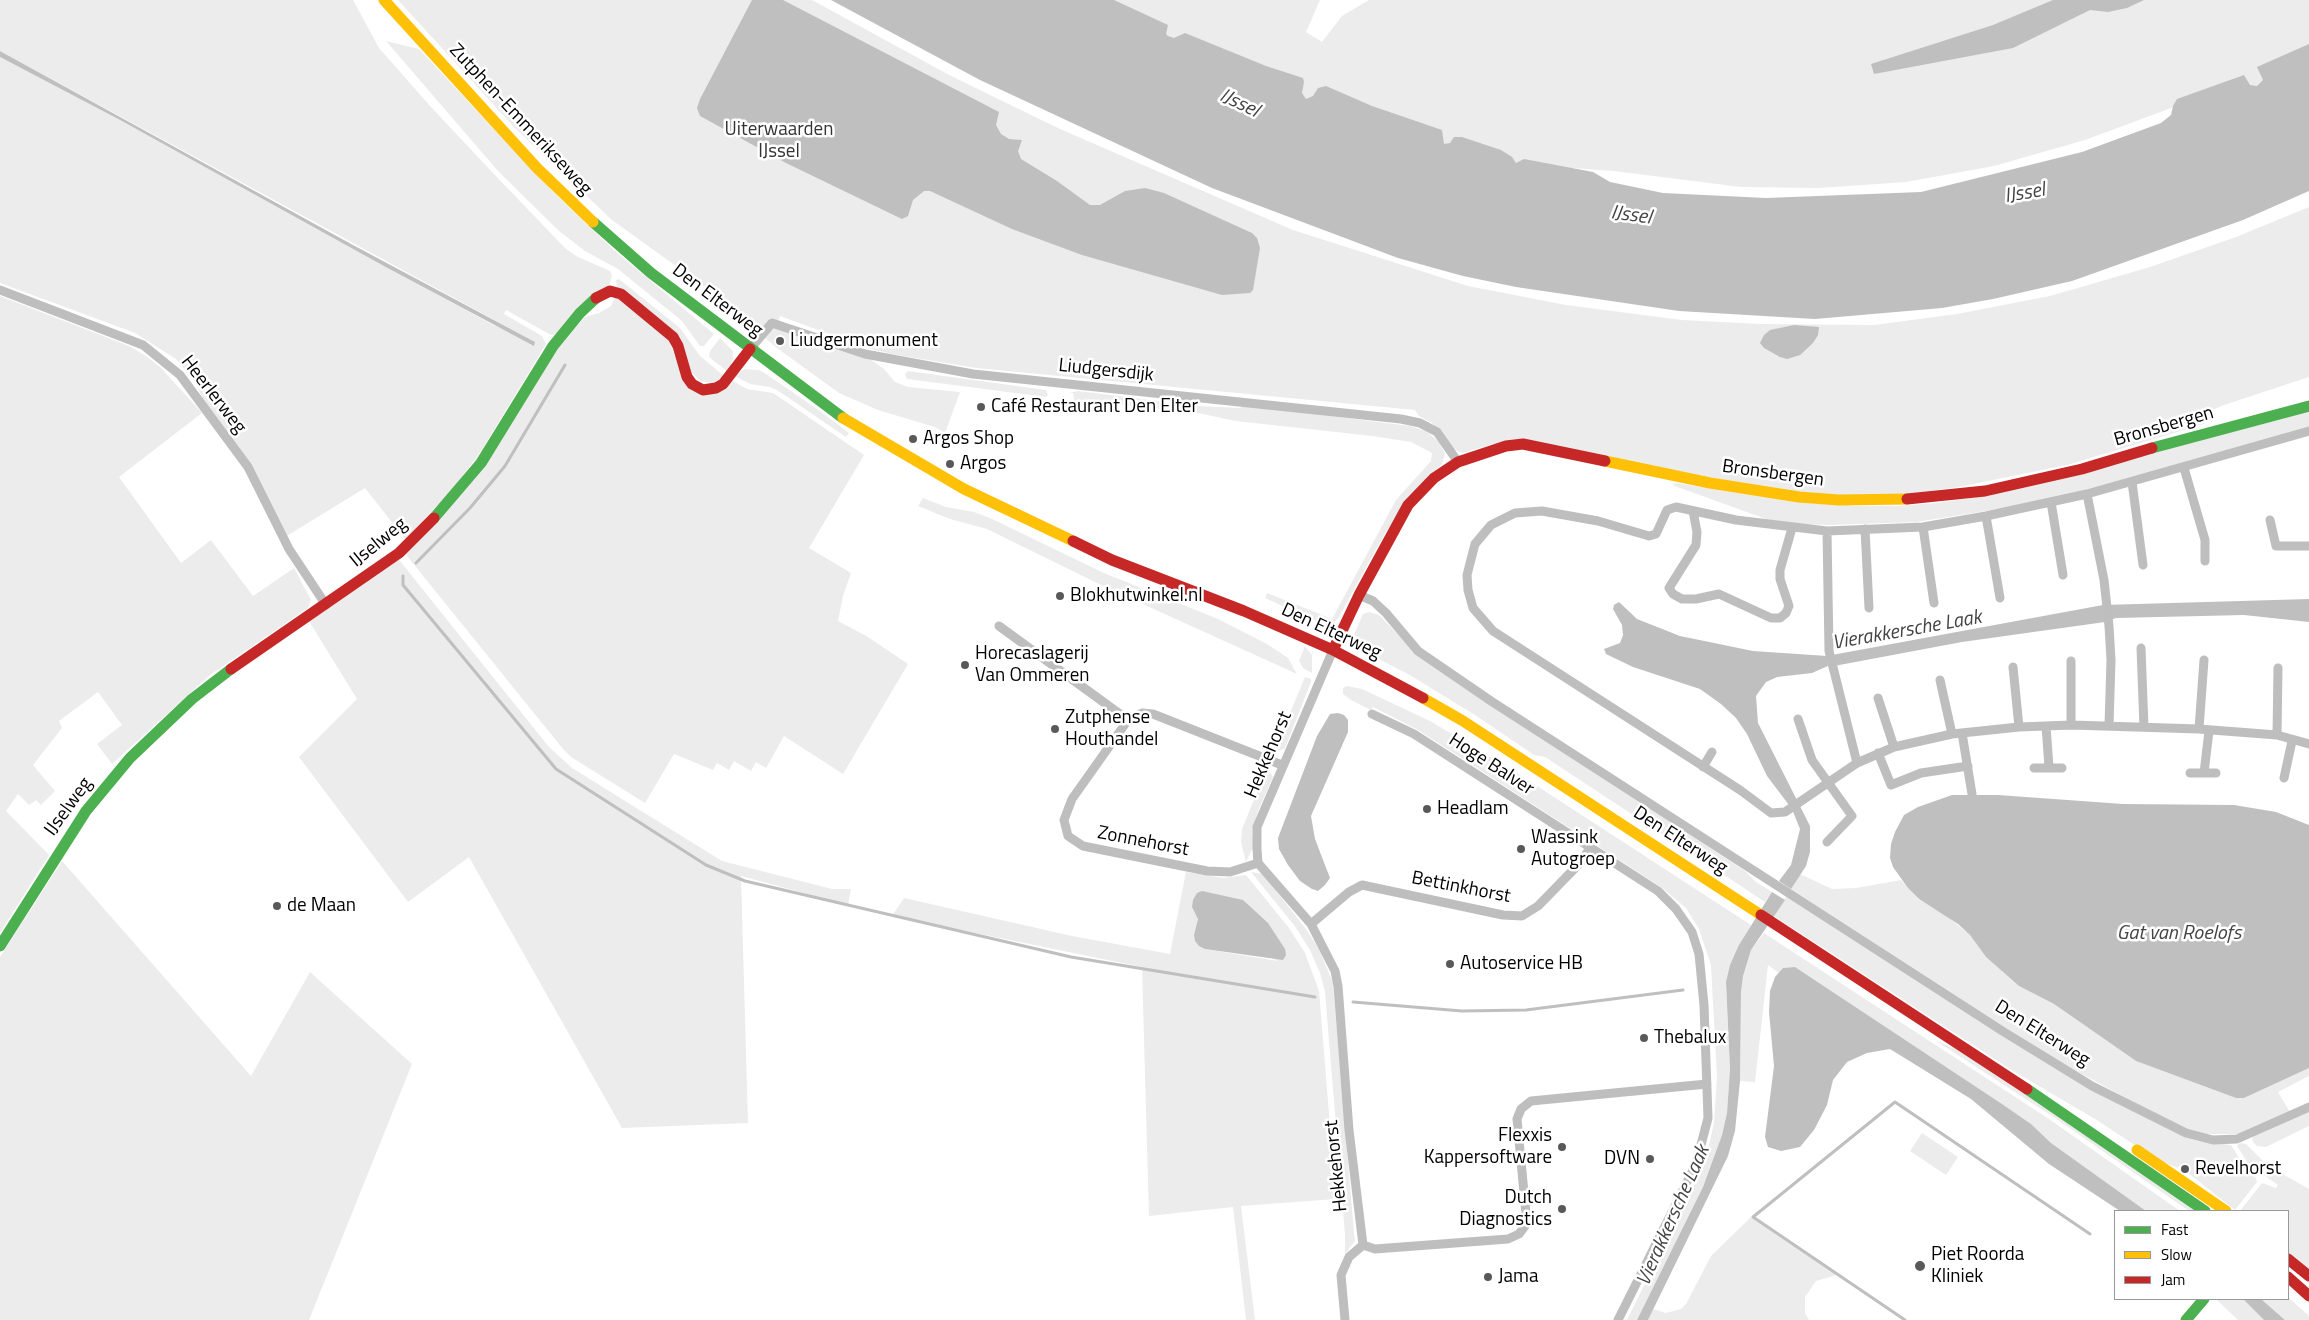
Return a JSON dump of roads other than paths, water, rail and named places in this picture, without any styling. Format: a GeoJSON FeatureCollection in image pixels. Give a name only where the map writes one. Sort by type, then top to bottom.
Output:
{"type":"FeatureCollection","features":[{"type":"Feature","properties":{"kind":"main road","name":"Zutphen-Emmerikseweg"},"geometry":{"type":"LineString","coordinates":[[384,0],[536,168],[635,259]]}},
{"type":"Feature","properties":{"kind":"main road","name":"Den Elterweg"},"geometry":{"type":"LineString","coordinates":[[635,259],[797,385],[846,420],[964,488],[1112,560],[1244,611],[1333,650],[1392,680],[1463,721],[1998,1069],[2126,1154],[2204,1210]]}},
{"type":"Feature","properties":{"kind":"main road","name":"IJselweg"},"geometry":{"type":"LineString","coordinates":[[0,946],[86,811],[149,738],[212,683],[399,553],[462,488],[500,435],[550,351],[580,313],[599,295],[610,291],[621,294],[673,337],[678,346],[687,377],[692,384],[703,390],[716,388],[722,384],[750,348]]}},
{"type":"Feature","properties":{"kind":"main road","name":"Bronsbergen"},"geometry":{"type":"LineString","coordinates":[[1333,650],[1358,595],[1408,505],[1434,478],[1458,462],[1487,451],[1523,444],[1710,482],[1799,497],[1839,500],[1911,499],[1985,491],[2082,469],[2197,435],[2309,406]]}},
{"type":"Feature","properties":{"kind":"main road","name":"Den Elterweg"},"geometry":{"type":"LineString","coordinates":[[1998,1069],[2089,1120],[2160,1165],[2225,1210]]}},
{"type":"Feature","properties":{"kind":"main road"},"geometry":{"type":"LineString","coordinates":[[2289,1260],[2309,1276]]}},
{"type":"Feature","properties":{"kind":"main road"},"geometry":{"type":"LineString","coordinates":[[2289,1278],[2309,1296]]}},
{"type":"Feature","properties":{"kind":"main road"},"geometry":{"type":"LineString","coordinates":[[2176,1320],[2193,1300]]}},
{"type":"Feature","properties":{"kind":"main road"},"geometry":{"type":"LineString","coordinates":[[2186,1320],[2203,1300]]}},
{"type":"Feature","properties":{"kind":"street","name":"Heerlerweg"},"geometry":{"type":"LineString","coordinates":[[0,290],[143,345],[180,375],[248,467],[289,549],[326,605]]}},
{"type":"Feature","properties":{"kind":"street","name":"Liudgersdijk"},"geometry":{"type":"LineString","coordinates":[[750,348],[772,323],[865,354],[973,374],[1401,419],[1420,423],[1437,432],[1458,462]]}},
{"type":"Feature","properties":{"kind":"street"},"geometry":{"type":"LineString","coordinates":[[2309,431],[2087,494],[1986,516],[1923,526],[1827,531],[1792,528],[1671,507],[1667,510],[1656,534],[1649,536],[1598,520],[1542,511],[1515,513],[1491,525],[1476,544],[1467,575],[1473,608],[1494,631],[1771,813],[1785,812],[1826,782],[1878,753],[1894,747],[1952,734],[2019,727],[2109,726],[2199,729],[2277,736],[2309,744]]}},
{"type":"Feature","properties":{"kind":"street"},"geometry":{"type":"LineString","coordinates":[[2184,468],[2204,540],[2205,561]]}},
{"type":"Feature","properties":{"kind":"street"},"geometry":{"type":"LineString","coordinates":[[2132,482],[2143,565]]}},
{"type":"Feature","properties":{"kind":"street"},"geometry":{"type":"LineString","coordinates":[[2087,494],[2104,580],[2109,626],[2111,660],[2109,726]]}},
{"type":"Feature","properties":{"kind":"street"},"geometry":{"type":"LineString","coordinates":[[2051,502],[2063,575]]}},
{"type":"Feature","properties":{"kind":"street"},"geometry":{"type":"LineString","coordinates":[[1693,511],[1697,532],[1696,545],[1669,588],[1672,594],[1682,599],[1696,600],[1719,594],[1771,618],[1780,618],[1786,614],[1789,606],[1780,579],[1780,570],[1792,528]]}},
{"type":"Feature","properties":{"kind":"street"},"geometry":{"type":"LineString","coordinates":[[1986,516],[2000,598]]}},
{"type":"Feature","properties":{"kind":"street"},"geometry":{"type":"LineString","coordinates":[[2270,520],[2276,546],[2309,546]]}},
{"type":"Feature","properties":{"kind":"street"},"geometry":{"type":"LineString","coordinates":[[1923,526],[1934,603]]}},
{"type":"Feature","properties":{"kind":"street"},"geometry":{"type":"LineString","coordinates":[[1865,529],[1869,608]]}},
{"type":"Feature","properties":{"kind":"street"},"geometry":{"type":"LineString","coordinates":[[1827,531],[1829,651],[1832,672],[1857,763]]}},
{"type":"Feature","properties":{"kind":"street","name":"Den Elterweg"},"geometry":{"type":"LineString","coordinates":[[1358,595],[1373,601],[1386,613],[1418,651],[1491,701],[2004,1032],[2092,1086],[2186,1133],[2213,1140],[2237,1139],[2309,1107]]}},
{"type":"Feature","properties":{"kind":"street"},"geometry":{"type":"LineString","coordinates":[[998,626],[1128,720],[1142,713],[1153,714],[1282,765]]}},
{"type":"Feature","properties":{"kind":"street"},"geometry":{"type":"LineString","coordinates":[[2141,648],[2144,727]]}},
{"type":"Feature","properties":{"kind":"street","name":"Hekkehorst"},"geometry":{"type":"LineString","coordinates":[[1333,650],[1257,827],[1258,863],[1311,924],[1335,971],[1338,986],[1349,1130],[1362,1245]]}},
{"type":"Feature","properties":{"kind":"street"},"geometry":{"type":"LineString","coordinates":[[2199,729],[2204,660]]}},
{"type":"Feature","properties":{"kind":"street"},"geometry":{"type":"LineString","coordinates":[[2071,661],[2071,725]]}},
{"type":"Feature","properties":{"kind":"street"},"geometry":{"type":"LineString","coordinates":[[2013,667],[2019,727]]}},
{"type":"Feature","properties":{"kind":"street"},"geometry":{"type":"LineString","coordinates":[[2277,736],[2278,668]]}},
{"type":"Feature","properties":{"kind":"street"},"geometry":{"type":"LineString","coordinates":[[1940,680],[1952,734]]}},
{"type":"Feature","properties":{"kind":"street"},"geometry":{"type":"LineString","coordinates":[[1878,698],[1894,747]]}},
{"type":"Feature","properties":{"kind":"street","name":"Hoge Balver"},"geometry":{"type":"LineString","coordinates":[[1372,714],[1414,734],[1658,891],[1676,909],[1692,932],[1700,962],[1708,1118],[1696,1164],[1618,1320]]}},
{"type":"Feature","properties":{"kind":"street","name":"Zonnehorst"},"geometry":{"type":"LineString","coordinates":[[1128,720],[1072,799],[1064,820],[1068,836],[1082,846],[1207,871],[1230,872],[1258,863]]}},
{"type":"Feature","properties":{"kind":"street"},"geometry":{"type":"LineString","coordinates":[[1798,720],[1808,751],[1826,782],[1852,816],[1827,842]]}},
{"type":"Feature","properties":{"kind":"street"},"geometry":{"type":"LineString","coordinates":[[2046,726],[2049,767]]}},
{"type":"Feature","properties":{"kind":"street"},"geometry":{"type":"LineString","coordinates":[[2204,773],[2209,731]]}},
{"type":"Feature","properties":{"kind":"street"},"geometry":{"type":"LineString","coordinates":[[1962,733],[1972,794]]}},
{"type":"Feature","properties":{"kind":"street"},"geometry":{"type":"LineString","coordinates":[[2284,778],[2292,741]]}},
{"type":"Feature","properties":{"kind":"street"},"geometry":{"type":"LineString","coordinates":[[1703,767],[1712,752]]}},
{"type":"Feature","properties":{"kind":"street"},"geometry":{"type":"LineString","coordinates":[[1878,753],[1891,785],[1921,773],[1968,766]]}},
{"type":"Feature","properties":{"kind":"street"},"geometry":{"type":"LineString","coordinates":[[2034,768],[2062,768]]}},
{"type":"Feature","properties":{"kind":"street"},"geometry":{"type":"LineString","coordinates":[[2190,773],[2216,773]]}},
{"type":"Feature","properties":{"kind":"street","name":"Bettinkhorst"},"geometry":{"type":"LineString","coordinates":[[1311,924],[1349,892],[1362,885],[1503,915],[1522,916],[1538,906],[1580,862],[1590,848]]}},
{"type":"Feature","properties":{"kind":"street"},"geometry":{"type":"LineString","coordinates":[[1345,1320],[1341,1275],[1349,1257],[1362,1245],[1375,1249],[1384,1249],[1508,1239],[1519,1234],[1524,1226],[1526,1214],[1517,1119],[1521,1109],[1531,1101],[1707,1084]]}},
{"type":"Feature","properties":{"kind":"water"},"geometry":{"type":"Polygon","coordinates":[[[752,0],[783,0],[999,112],[996,125],[1001,134],[1009,139],[1022,140],[1018,151],[1021,159],[1057,181],[1090,205],[1100,205],[1125,191],[1145,188],[1164,193],[1252,233],[1257,238],[1260,248],[1253,290],[1250,293],[1222,295],[1082,255],[1012,229],[930,191],[924,191],[913,200],[908,216],[902,219],[786,163],[700,116],[697,108],[700,99],[752,0]]]}},
{"type":"Feature","properties":{"kind":"water","name":"IJssel"},"geometry":{"type":"Polygon","coordinates":[[[831,0],[1114,0],[1168,25],[1166,34],[1168,36],[1174,38],[1185,33],[1266,66],[1303,78],[1302,93],[1306,99],[1313,96],[1318,88],[1326,86],[1372,106],[1442,130],[1444,144],[1450,143],[1454,137],[1462,137],[1501,150],[1512,157],[1516,163],[1524,159],[1593,172],[1610,182],[1663,193],[1766,198],[1921,192],[2082,152],[2161,123],[2171,115],[2177,99],[2244,75],[2250,85],[2257,86],[2263,80],[2257,67],[2309,44],[2309,191],[2243,220],[2072,281],[1993,299],[1942,308],[1815,319],[1679,311],[1516,287],[1463,276],[1398,258],[1212,188],[980,80],[831,0]]]}},
{"type":"Feature","properties":{"kind":"water"},"geometry":{"type":"Polygon","coordinates":[[[2053,0],[2144,0],[2127,8],[2108,12],[2090,10],[2013,48],[1874,74],[1871,64],[1993,25],[2053,0]]]}},
{"type":"Feature","properties":{"kind":"water"},"geometry":{"type":"Polygon","coordinates":[[[0,51],[353,245],[535,342],[534,346],[384,266],[120,120],[0,57],[0,51]]]}},
{"type":"Feature","properties":{"kind":"water"},"geometry":{"type":"Polygon","coordinates":[[[1794,325],[1819,327],[1818,335],[1813,343],[1800,355],[1787,359],[1780,357],[1764,348],[1760,343],[1764,335],[1770,330],[1794,325]]]}},
{"type":"Feature","properties":{"kind":"water"},"geometry":{"type":"Polygon","coordinates":[[[2309,599],[2309,622],[2244,615],[2116,618],[2105,622],[1962,642],[1834,666],[1832,655],[2103,605],[2309,599]]]}},
{"type":"Feature","properties":{"kind":"water"},"geometry":{"type":"Polygon","coordinates":[[[1619,602],[1637,619],[1680,636],[1753,651],[1827,656],[1828,666],[1812,673],[1777,677],[1766,682],[1756,696],[1758,723],[1810,826],[1810,852],[1806,866],[1791,889],[1779,881],[1791,865],[1800,829],[1792,809],[1767,776],[1747,734],[1736,718],[1721,704],[1700,689],[1633,667],[1606,654],[1604,649],[1620,643],[1623,635],[1622,625],[1613,609],[1614,605],[1619,602]]]}},
{"type":"Feature","properties":{"kind":"water"},"geometry":{"type":"Polygon","coordinates":[[[1338,713],[1344,715],[1348,720],[1348,732],[1311,816],[1315,839],[1330,878],[1318,891],[1300,881],[1279,849],[1278,838],[1317,736],[1330,714],[1338,713]]]}},
{"type":"Feature","properties":{"kind":"water","name":"Gat van Roelofs"},"geometry":{"type":"Polygon","coordinates":[[[1952,795],[1998,795],[2123,804],[2234,805],[2276,812],[2309,825],[2309,1068],[2244,1098],[2236,1098],[2136,1061],[2054,1004],[2019,986],[1986,957],[1970,935],[1958,924],[1919,899],[1908,888],[1893,867],[1890,858],[1891,844],[1904,815],[1918,807],[1952,795]]]}},
{"type":"Feature","properties":{"kind":"water"},"geometry":{"type":"Polygon","coordinates":[[[1202,891],[1243,900],[1268,923],[1285,949],[1286,955],[1283,960],[1205,949],[1199,946],[1195,941],[1194,935],[1198,919],[1192,907],[1197,893],[1202,891]]]}},
{"type":"Feature","properties":{"kind":"water"},"geometry":{"type":"Polygon","coordinates":[[[1772,892],[1785,900],[1751,950],[1743,976],[1741,992],[1740,1081],[1735,1131],[1728,1156],[1648,1320],[1637,1320],[1703,1187],[1722,1135],[1727,1113],[1730,1069],[1726,982],[1730,965],[1739,945],[1772,892]]]}},
{"type":"Feature","properties":{"kind":"water"},"geometry":{"type":"Polygon","coordinates":[[[1795,967],[2002,1104],[2031,1124],[2051,1143],[2145,1210],[2118,1210],[2049,1164],[1971,1099],[1890,1049],[1867,1053],[1847,1062],[1833,1080],[1827,1105],[1814,1130],[1800,1147],[1781,1151],[1768,1147],[1765,1137],[1774,1066],[1769,1012],[1770,991],[1775,977],[1783,968],[1795,967]]]}},
{"type":"Feature","properties":{"kind":"water"},"geometry":{"type":"Polygon","coordinates":[[[2244,1300],[2262,1300],[2285,1320],[2264,1320],[2244,1300]]]}},
{"type":"Feature","properties":{"kind":"waterway"},"geometry":{"type":"LineString","coordinates":[[416,563],[470,508],[505,466],[565,365]]}},
{"type":"Feature","properties":{"kind":"waterway"},"geometry":{"type":"LineString","coordinates":[[403,576],[403,585],[556,769],[706,865],[745,881],[1071,957],[1315,997]]}},
{"type":"Feature","properties":{"kind":"waterway"},"geometry":{"type":"LineString","coordinates":[[1353,1002],[1462,1011],[1526,1010],[1683,990]]}},
{"type":"Feature","properties":{"kind":"waterway"},"geometry":{"type":"LineString","coordinates":[[1905,1320],[1753,1217],[1895,1102],[2090,1234]]}},
{"type":"Feature","properties":{"kind":"place","name":"Liudgermonument"},"geometry":{"type":"Point","coordinates":[780,341]}},
{"type":"Feature","properties":{"kind":"place","name":"Café Restaurant Den Elter"},"geometry":{"type":"Point","coordinates":[981,407]}},
{"type":"Feature","properties":{"kind":"place","name":"Argos Shop"},"geometry":{"type":"Point","coordinates":[913,439]}},
{"type":"Feature","properties":{"kind":"place","name":"Argos"},"geometry":{"type":"Point","coordinates":[950,464]}},
{"type":"Feature","properties":{"kind":"place","name":"Blokhutwinkel.nl"},"geometry":{"type":"Point","coordinates":[1060,596]}},
{"type":"Feature","properties":{"kind":"place","name":"Horecaslagerij Van Ommeren"},"geometry":{"type":"Point","coordinates":[965,665]}},
{"type":"Feature","properties":{"kind":"place","name":"Zutphense Houthandel"},"geometry":{"type":"Point","coordinates":[1055,729]}},
{"type":"Feature","properties":{"kind":"place","name":"Headlam"},"geometry":{"type":"Point","coordinates":[1427,809]}},
{"type":"Feature","properties":{"kind":"place","name":"Wassink Autogroep"},"geometry":{"type":"Point","coordinates":[1521,849]}},
{"type":"Feature","properties":{"kind":"place","name":"de Maan"},"geometry":{"type":"Point","coordinates":[277,906]}},
{"type":"Feature","properties":{"kind":"place","name":"Autoservice HB"},"geometry":{"type":"Point","coordinates":[1450,964]}},
{"type":"Feature","properties":{"kind":"place","name":"Thebalux"},"geometry":{"type":"Point","coordinates":[1644,1038]}},
{"type":"Feature","properties":{"kind":"place","name":"Flexxis Kappersoftware"},"geometry":{"type":"Point","coordinates":[1562,1147]}},
{"type":"Feature","properties":{"kind":"place","name":"DVN"},"geometry":{"type":"Point","coordinates":[1650,1159]}},
{"type":"Feature","properties":{"kind":"place","name":"Revelhorst"},"geometry":{"type":"Point","coordinates":[2185,1169]}},
{"type":"Feature","properties":{"kind":"place","name":"Dutch Diagnostics"},"geometry":{"type":"Point","coordinates":[1562,1209]}},
{"type":"Feature","properties":{"kind":"place","name":"Piet Roorda Kliniek"},"geometry":{"type":"Point","coordinates":[1920,1266]}},
{"type":"Feature","properties":{"kind":"place","name":"Jama"},"geometry":{"type":"Point","coordinates":[1488,1277]}},
{"type":"Feature","properties":{"kind":"park label","name":"Uiterwaarden IJssel"},"geometry":{"type":"Point","coordinates":[779,141]}},
{"type":"Feature","properties":{"kind":"water label","name":"Vierakkersche Laak"},"geometry":{"type":"Point","coordinates":[1907,631]}},
{"type":"Feature","properties":{"kind":"water label","name":"Vierakkersche Laak"},"geometry":{"type":"Point","coordinates":[1674,1216]}}]}
